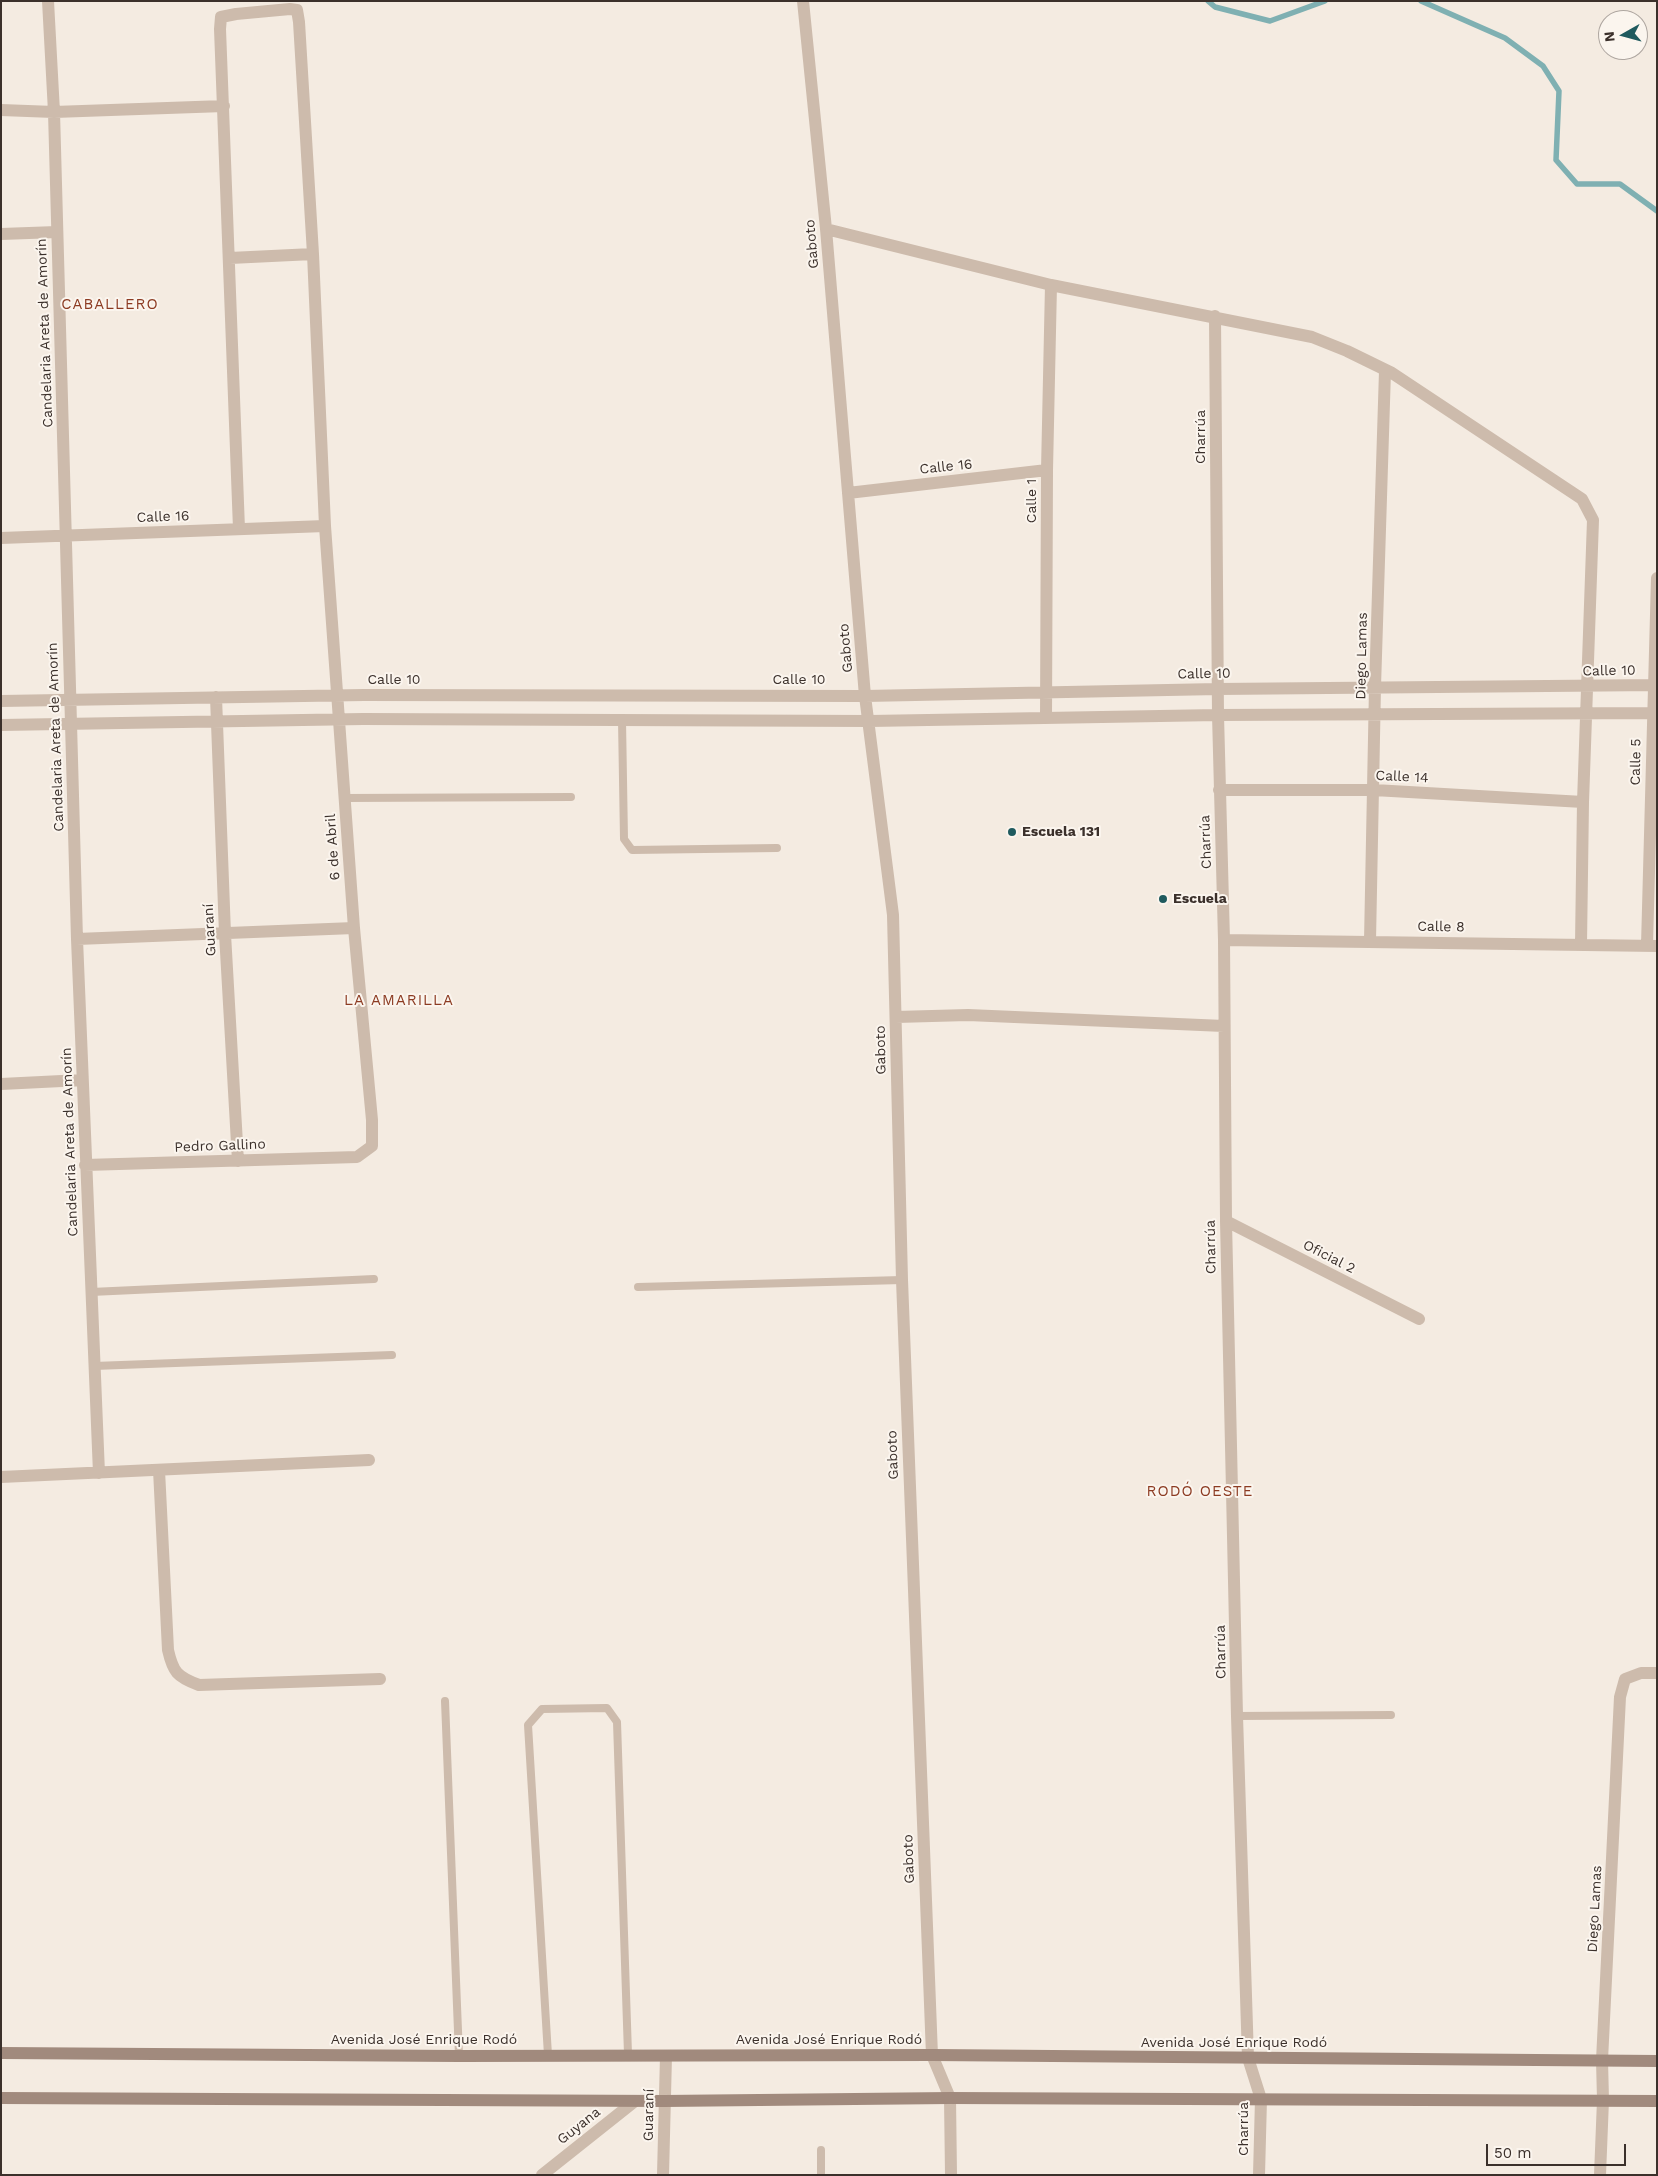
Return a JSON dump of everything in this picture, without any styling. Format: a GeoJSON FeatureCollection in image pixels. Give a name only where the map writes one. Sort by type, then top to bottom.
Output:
{"type":"FeatureCollection","features":[{"type":"Feature","properties":{"kind":"street","name":"Candelaria Areta de Amorín"},"geometry":{"type":"LineString","coordinates":[[48,1],[54,112],[77,939],[99,1473]]}},
{"type":"Feature","properties":{"kind":"street","name":"Gaboto"},"geometry":{"type":"LineString","coordinates":[[803,1],[826,229],[865,696],[870,721],[893,916],[902,1280],[932,2055],[950,2098]]}},
{"type":"Feature","properties":{"kind":"street","name":"6 de Abril"},"geometry":{"type":"LineString","coordinates":[[224,106],[221,17],[290,9],[297,10],[313,254],[325,526],[354,928],[372,1120],[372,1146],[357,1157]]}},
{"type":"Feature","properties":{"kind":"street"},"geometry":{"type":"LineString","coordinates":[[1,110],[54,112],[224,106],[239,530]]}},
{"type":"Feature","properties":{"kind":"street"},"geometry":{"type":"LineString","coordinates":[[826,229],[1051,284],[1312,337],[1347,351],[1392,374],[1582,499],[1594,520],[1582,802],[1581,944]]}},
{"type":"Feature","properties":{"kind":"street"},"geometry":{"type":"LineString","coordinates":[[1,234],[57,232]]}},
{"type":"Feature","properties":{"kind":"street"},"geometry":{"type":"LineString","coordinates":[[230,258],[313,254]]}},
{"type":"Feature","properties":{"kind":"street","name":"Calle 1"},"geometry":{"type":"LineString","coordinates":[[1046,718],[1047,470],[1051,284]]}},
{"type":"Feature","properties":{"kind":"street","name":"Charrúa"},"geometry":{"type":"LineString","coordinates":[[1215,316],[1219,790],[1224,940],[1226,1221],[1237,1716],[1248,2058],[1261,2099],[1259,2175]]}},
{"type":"Feature","properties":{"kind":"street","name":"Diego Lamas"},"geometry":{"type":"LineString","coordinates":[[1370,941],[1385,371]]}},
{"type":"Feature","properties":{"kind":"street","name":"Calle 16"},"geometry":{"type":"LineString","coordinates":[[848,493],[1047,470]]}},
{"type":"Feature","properties":{"kind":"street","name":"Calle 16"},"geometry":{"type":"LineString","coordinates":[[1,538],[325,526]]}},
{"type":"Feature","properties":{"kind":"street","name":"Calle 5"},"geometry":{"type":"LineString","coordinates":[[1652,946],[1657,578]]}},
{"type":"Feature","properties":{"kind":"street","name":"Calle 10"},"geometry":{"type":"LineString","coordinates":[[1,701],[337,695],[865,696],[1218,689],[1655,685]]}},
{"type":"Feature","properties":{"kind":"street","name":"Guaraní"},"geometry":{"type":"LineString","coordinates":[[216,697],[225,934],[238,1161]]}},
{"type":"Feature","properties":{"kind":"street"},"geometry":{"type":"LineString","coordinates":[[1,725],[339,719],[870,721],[1218,715],[1654,713]]}},
{"type":"Feature","properties":{"kind":"street","name":"Calle 14"},"geometry":{"type":"LineString","coordinates":[[1219,790],[1374,790],[1582,802]]}},
{"type":"Feature","properties":{"kind":"street"},"geometry":{"type":"LineString","coordinates":[[77,939],[354,928]]}},
{"type":"Feature","properties":{"kind":"street","name":"Calle 8"},"geometry":{"type":"LineString","coordinates":[[1224,940],[1652,946]]}},
{"type":"Feature","properties":{"kind":"street"},"geometry":{"type":"LineString","coordinates":[[896,1017],[968,1015],[1224,1026]]}},
{"type":"Feature","properties":{"kind":"street"},"geometry":{"type":"LineString","coordinates":[[1,1084],[82,1080]]}},
{"type":"Feature","properties":{"kind":"street","name":"Pedro Gallino"},"geometry":{"type":"LineString","coordinates":[[85,1165],[357,1157]]}},
{"type":"Feature","properties":{"kind":"street","name":"Oficial 2"},"geometry":{"type":"LineString","coordinates":[[1226,1221],[1419,1319]]}},
{"type":"Feature","properties":{"kind":"street"},"geometry":{"type":"LineString","coordinates":[[1,1477],[369,1460]]}},
{"type":"Feature","properties":{"kind":"street"},"geometry":{"type":"LineString","coordinates":[[159,1470],[168,1650],[172,1668],[183,1679],[199,1684],[380,1679]]}},
{"type":"Feature","properties":{"kind":"street","name":"Diego Lamas"},"geometry":{"type":"LineString","coordinates":[[1600,2175],[1603,2100],[1602,2060],[1620,1697],[1625,1679],[1641,1672],[1657,1673]]}},
{"type":"Feature","properties":{"kind":"street","name":"Avenida José Enrique Rodó"},"geometry":{"type":"LineString","coordinates":[[1,2053],[459,2056],[628,2054],[666,2056],[932,2055],[1657,2061]]}},
{"type":"Feature","properties":{"kind":"street","name":"Guaraní"},"geometry":{"type":"LineString","coordinates":[[663,2175],[666,2056]]}},
{"type":"Feature","properties":{"kind":"street"},"geometry":{"type":"LineString","coordinates":[[1,2098],[635,2101],[950,2098],[1657,2101]]}},
{"type":"Feature","properties":{"kind":"street"},"geometry":{"type":"LineString","coordinates":[[950,2098],[951,2175]]}},
{"type":"Feature","properties":{"kind":"street","name":"Guyana"},"geometry":{"type":"LineString","coordinates":[[542,2175],[635,2101]]}},
{"type":"Feature","properties":{"kind":"lane"},"geometry":{"type":"LineString","coordinates":[[622,720],[624,839],[632,850],[777,848]]}},
{"type":"Feature","properties":{"kind":"lane"},"geometry":{"type":"LineString","coordinates":[[345,798],[571,797]]}},
{"type":"Feature","properties":{"kind":"lane"},"geometry":{"type":"LineString","coordinates":[[91,1292],[374,1279]]}},
{"type":"Feature","properties":{"kind":"lane"},"geometry":{"type":"LineString","coordinates":[[638,1287],[902,1280]]}},
{"type":"Feature","properties":{"kind":"lane"},"geometry":{"type":"LineString","coordinates":[[94,1366],[392,1355]]}},
{"type":"Feature","properties":{"kind":"lane"},"geometry":{"type":"LineString","coordinates":[[445,1701],[459,2056]]}},
{"type":"Feature","properties":{"kind":"lane"},"geometry":{"type":"LineString","coordinates":[[548,2055],[528,1725],[542,1709],[607,1708],[616,1722],[628,2054]]}},
{"type":"Feature","properties":{"kind":"lane"},"geometry":{"type":"LineString","coordinates":[[1237,1716],[1391,1715]]}},
{"type":"Feature","properties":{"kind":"lane"},"geometry":{"type":"LineString","coordinates":[[821,2150],[821,2175]]}},
{"type":"Feature","properties":{"kind":"waterway"},"geometry":{"type":"LineString","coordinates":[[1208,1],[1215,7],[1270,21],[1325,1]]}},
{"type":"Feature","properties":{"kind":"waterway"},"geometry":{"type":"LineString","coordinates":[[1421,1],[1505,38],[1543,66],[1559,91],[1556,160],[1577,184],[1620,184],[1657,211]]}},
{"type":"Feature","properties":{"kind":"place","name":"Escuela 131"},"geometry":{"type":"Point","coordinates":[1012,832]}},
{"type":"Feature","properties":{"kind":"place","name":"Escuela"},"geometry":{"type":"Point","coordinates":[1163,899]}},
{"type":"Feature","properties":{"kind":"district","name":"CABALLERO"},"geometry":{"type":"Point","coordinates":[110,305]}},
{"type":"Feature","properties":{"kind":"district","name":"LA AMARILLA"},"geometry":{"type":"Point","coordinates":[399,1001]}},
{"type":"Feature","properties":{"kind":"district","name":"RODÓ OESTE"},"geometry":{"type":"Point","coordinates":[1200,1492]}}]}
